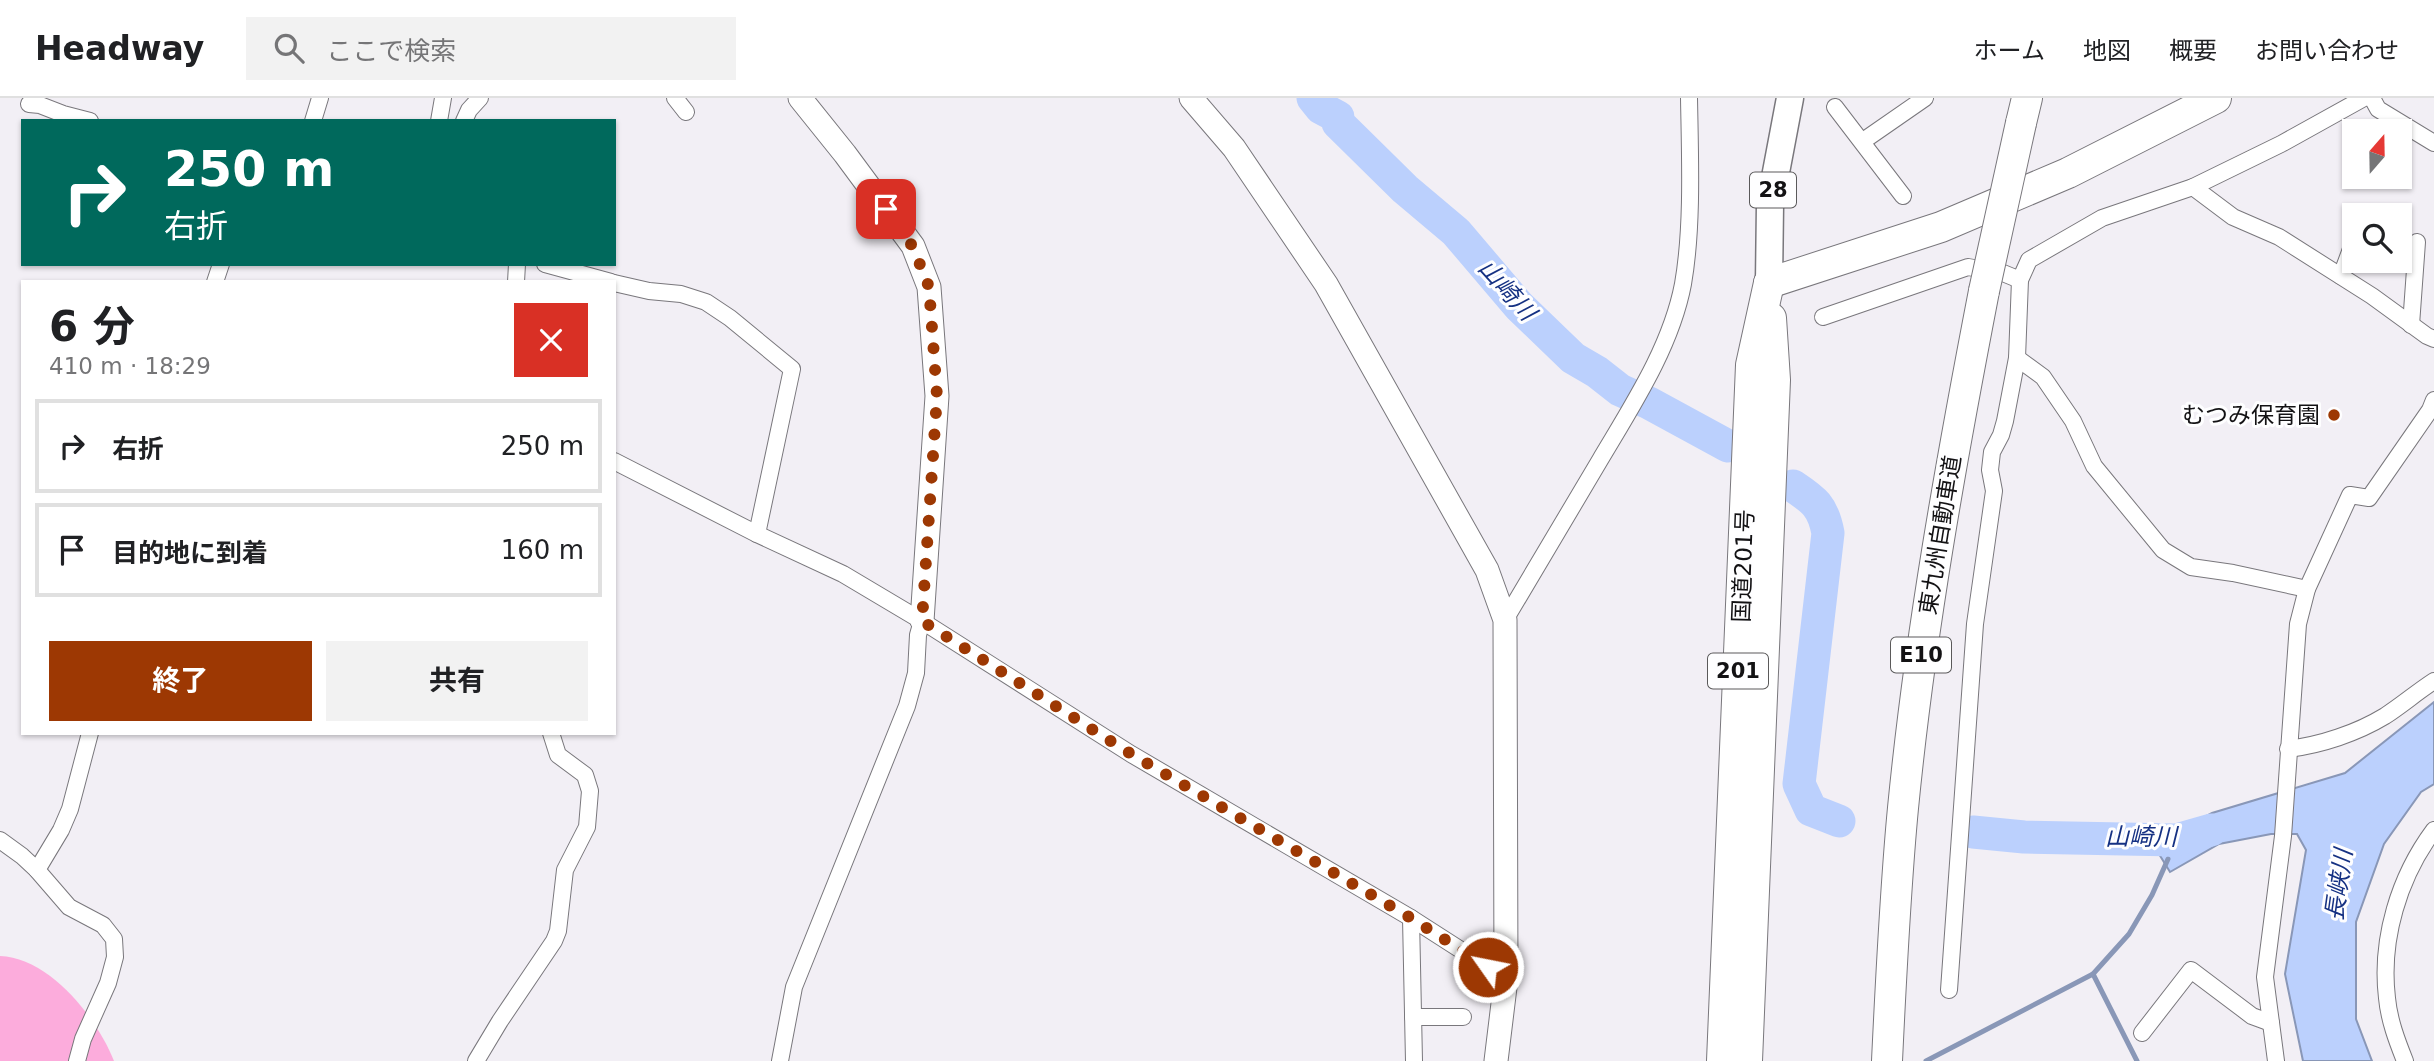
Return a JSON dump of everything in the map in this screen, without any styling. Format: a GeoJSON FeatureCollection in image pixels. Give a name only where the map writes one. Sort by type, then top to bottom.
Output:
{"type":"FeatureCollection","features":[{"type":"Feature","properties":{"kind":"highway"},"geometry":{"type":"LineString","coordinates":[[1769,283],[1941,227],[2068,173],[2216,98]]}},
{"type":"Feature","properties":{"kind":"highway","name":"東九州自動車道"},"geometry":{"type":"LineString","coordinates":[[1888,1061],[1892,941],[1903,807],[1921,657],[1946,492],[1984,291],[2024,111]]}},
{"type":"Feature","properties":{"kind":"highway","name":"国道201号"},"geometry":{"type":"LineString","coordinates":[[1722,1061],[1751,365],[1769,283]]}},
{"type":"Feature","properties":{"kind":"highway","name":"国道201号"},"geometry":{"type":"LineString","coordinates":[[1748,1061],[1775,380],[1769,283]]}},
{"type":"Feature","properties":{"kind":"main road","name":"28"},"geometry":{"type":"LineString","coordinates":[[1769,283],[1770,204],[1790,98]]}},
{"type":"Feature","properties":{"kind":"street"},"geometry":{"type":"LineString","coordinates":[[314,119],[320,98]]}},
{"type":"Feature","properties":{"kind":"street"},"geometry":{"type":"LineString","coordinates":[[439,119],[443,98]]}},
{"type":"Feature","properties":{"kind":"street"},"geometry":{"type":"LineString","coordinates":[[465,119],[480,98]]}},
{"type":"Feature","properties":{"kind":"street"},"geometry":{"type":"LineString","coordinates":[[675,98],[686,113]]}},
{"type":"Feature","properties":{"kind":"street"},"geometry":{"type":"LineString","coordinates":[[780,1061],[794,987],[907,706],[916,673],[937,396],[929,287],[913,247],[800,98]]}},
{"type":"Feature","properties":{"kind":"street"},"geometry":{"type":"LineString","coordinates":[[1191,98],[1234,148],[1326,284],[1487,570],[1504,620],[1506,979],[1496,1061]]}},
{"type":"Feature","properties":{"kind":"street"},"geometry":{"type":"LineString","coordinates":[[1504,620],[1643,386],[1663,346],[1683,284],[1690,157],[1689,98]]}},
{"type":"Feature","properties":{"kind":"street"},"geometry":{"type":"LineString","coordinates":[[1863,141],[1925,98]]}},
{"type":"Feature","properties":{"kind":"street"},"geometry":{"type":"LineString","coordinates":[[1949,990],[1975,624],[1994,491],[1990,470],[1992,452],[2005,421],[2017,358],[2020,280],[2029,260],[2102,218],[2193,187],[2281,144],[2364,98]]}},
{"type":"Feature","properties":{"kind":"street"},"geometry":{"type":"LineString","coordinates":[[2372,98],[2378,109],[2434,144]]}},
{"type":"Feature","properties":{"kind":"street"},"geometry":{"type":"LineString","coordinates":[[29,104],[82,119]]}},
{"type":"Feature","properties":{"kind":"street"},"geometry":{"type":"LineString","coordinates":[[1835,107],[1903,196]]}},
{"type":"Feature","properties":{"kind":"street"},"geometry":{"type":"LineString","coordinates":[[2193,187],[2233,217],[2279,237],[2434,339]]}},
{"type":"Feature","properties":{"kind":"street"},"geometry":{"type":"LineString","coordinates":[[2411,325],[2417,242]]}},
{"type":"Feature","properties":{"kind":"street"},"geometry":{"type":"LineString","coordinates":[[553,266],[605,280]]}},
{"type":"Feature","properties":{"kind":"street"},"geometry":{"type":"LineString","coordinates":[[1823,317],[1968,267],[2003,273],[2020,280]]}},
{"type":"Feature","properties":{"kind":"street"},"geometry":{"type":"LineString","coordinates":[[616,283],[649,291],[681,294],[706,302],[730,318],[792,369],[757,534]]}},
{"type":"Feature","properties":{"kind":"street"},"geometry":{"type":"LineString","coordinates":[[2017,358],[2043,377],[2073,421],[2094,466],[2163,550],[2191,567],[2307,589]]}},
{"type":"Feature","properties":{"kind":"street"},"geometry":{"type":"LineString","coordinates":[[2276,1061],[2265,976],[2283,836],[2298,624],[2307,589],[2350,495],[2369,498],[2430,410],[2434,400]]}},
{"type":"Feature","properties":{"kind":"street"},"geometry":{"type":"LineString","coordinates":[[616,462],[757,534],[843,574],[1131,754],[1411,918],[1506,979]]}},
{"type":"Feature","properties":{"kind":"street"},"geometry":{"type":"LineString","coordinates":[[2288,749],[2305,747],[2346,734],[2385,716],[2434,681]]}},
{"type":"Feature","properties":{"kind":"street"},"geometry":{"type":"LineString","coordinates":[[37,870],[70,809],[89,735]]}},
{"type":"Feature","properties":{"kind":"street"},"geometry":{"type":"LineString","coordinates":[[476,1061],[554,941],[558,931],[565,870],[587,827],[590,791],[585,775],[558,755],[552,735]]}},
{"type":"Feature","properties":{"kind":"street"},"geometry":{"type":"LineString","coordinates":[[2405,1061],[2393,1030],[2387,999],[2388,941],[2397,902],[2410,869],[2434,830]]}},
{"type":"Feature","properties":{"kind":"street"},"geometry":{"type":"LineString","coordinates":[[0,840],[37,870],[69,907],[103,925],[114,939],[115,957],[108,984],[83,1039],[77,1061]]}},
{"type":"Feature","properties":{"kind":"street"},"geometry":{"type":"LineString","coordinates":[[1411,918],[1414,1061]]}},
{"type":"Feature","properties":{"kind":"street"},"geometry":{"type":"LineString","coordinates":[[2142,1032],[2191,970],[2252,1016],[2271,1023]]}},
{"type":"Feature","properties":{"kind":"street"},"geometry":{"type":"LineString","coordinates":[[1413,1017],[1463,1017]]}},
{"type":"Feature","properties":{"kind":"shaded area"},"geometry":{"type":"Polygon","coordinates":[[[0,956],[19,959],[54,979],[84,1009],[114,1061],[0,1061],[0,956]]]}},
{"type":"Feature","properties":{"kind":"water","name":"長峡川"},"geometry":{"type":"Polygon","coordinates":[[[2434,702],[2434,784],[2421,792],[2384,844],[2356,922],[2356,1019],[2372,1061],[2303,1061],[2285,974],[2306,850],[2297,834],[2271,834],[2219,844],[2170,872],[2159,854],[2173,834],[2212,813],[2345,773],[2434,702]]]}},
{"type":"Feature","properties":{"kind":"waterway","name":"山崎川"},"geometry":{"type":"LineString","coordinates":[[1313,98],[1321,108],[1338,117],[1338,123],[1405,189],[1456,232],[1519,306],[1573,358],[1620,390],[1728,446]]}},
{"type":"Feature","properties":{"kind":"waterway","name":"山崎川"},"geometry":{"type":"LineString","coordinates":[[1793,486],[1817,505],[1828,533],[1799,784],[1811,810],[1839,821]]}},
{"type":"Feature","properties":{"kind":"waterway","name":"山崎川"},"geometry":{"type":"LineString","coordinates":[[1973,832],[2024,837],[2176,840],[2211,830]]}},
{"type":"Feature","properties":{"kind":"waterway"},"geometry":{"type":"LineString","coordinates":[[1926,1061],[2093,974],[2129,934],[2152,895],[2168,859]]}},
{"type":"Feature","properties":{"kind":"waterway"},"geometry":{"type":"LineString","coordinates":[[2093,974],[2137,1061]]}},
{"type":"Feature","properties":{"kind":"place","name":"むつみ保育園"},"geometry":{"type":"Point","coordinates":[2334,415]}},
{"type":"Feature","properties":{"kind":"route"},"geometry":{"type":"LineString","coordinates":[[886,209],[913,247],[929,287],[937,396],[922,621],[1131,754],[1411,918],[1488,967]]}}]}
